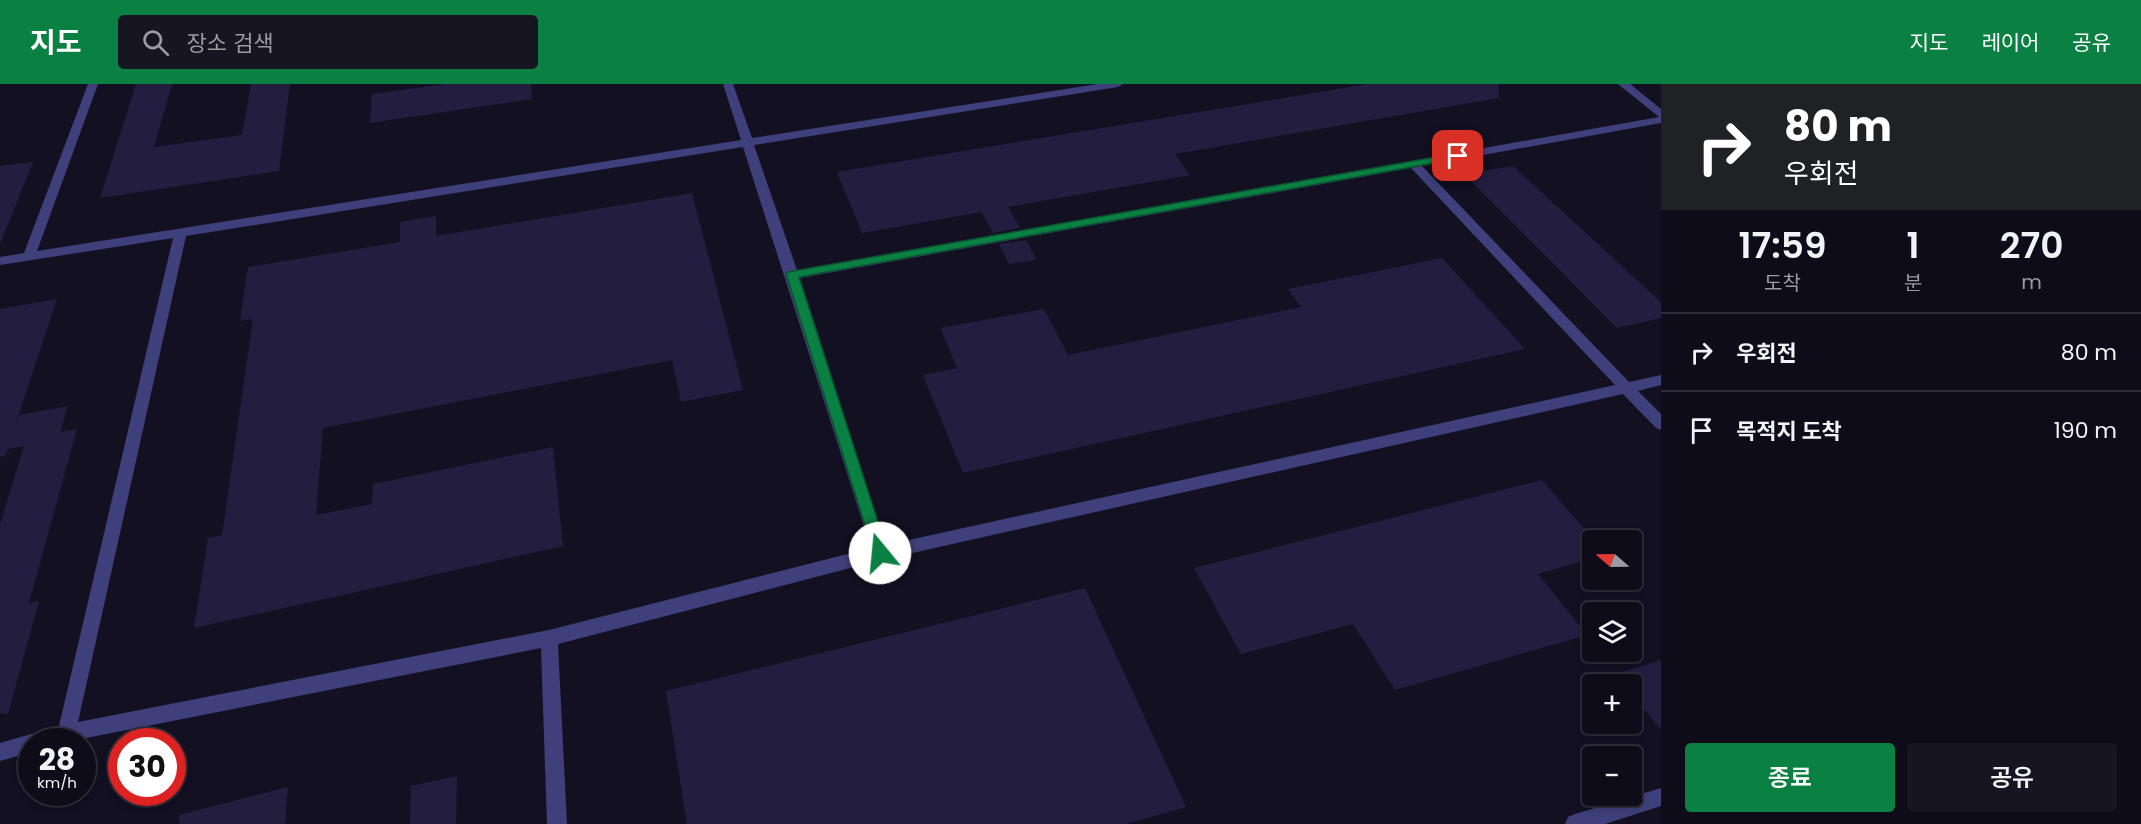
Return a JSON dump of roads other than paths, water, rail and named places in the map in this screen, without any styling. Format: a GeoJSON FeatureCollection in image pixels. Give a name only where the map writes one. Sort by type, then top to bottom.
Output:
{"type":"FeatureCollection","features":[{"type":"Feature","properties":{"kind":"street"},"geometry":{"type":"LineString","coordinates":[[29,256],[93,84]]}},
{"type":"Feature","properties":{"kind":"street"},"geometry":{"type":"LineString","coordinates":[[728,84],[745,142],[792,274],[880,553]]}},
{"type":"Feature","properties":{"kind":"street"},"geometry":{"type":"LineString","coordinates":[[0,261],[1118,84]]}},
{"type":"Feature","properties":{"kind":"street"},"geometry":{"type":"LineString","coordinates":[[1623,84],[1661,114]]}},
{"type":"Feature","properties":{"kind":"street"},"geometry":{"type":"LineString","coordinates":[[792,274],[1661,120]]}},
{"type":"Feature","properties":{"kind":"street"},"geometry":{"type":"LineString","coordinates":[[1413,164],[1661,424]]}},
{"type":"Feature","properties":{"kind":"street"},"geometry":{"type":"LineString","coordinates":[[67,728],[181,232]]}},
{"type":"Feature","properties":{"kind":"street"},"geometry":{"type":"LineString","coordinates":[[91,728],[549,638],[880,553],[1661,380]]}},
{"type":"Feature","properties":{"kind":"street"},"geometry":{"type":"LineString","coordinates":[[549,638],[557,824]]}},
{"type":"Feature","properties":{"kind":"street"},"geometry":{"type":"LineString","coordinates":[[0,752],[18,747]]}},
{"type":"Feature","properties":{"kind":"street"},"geometry":{"type":"LineString","coordinates":[[1575,824],[1661,797]]}}]}
